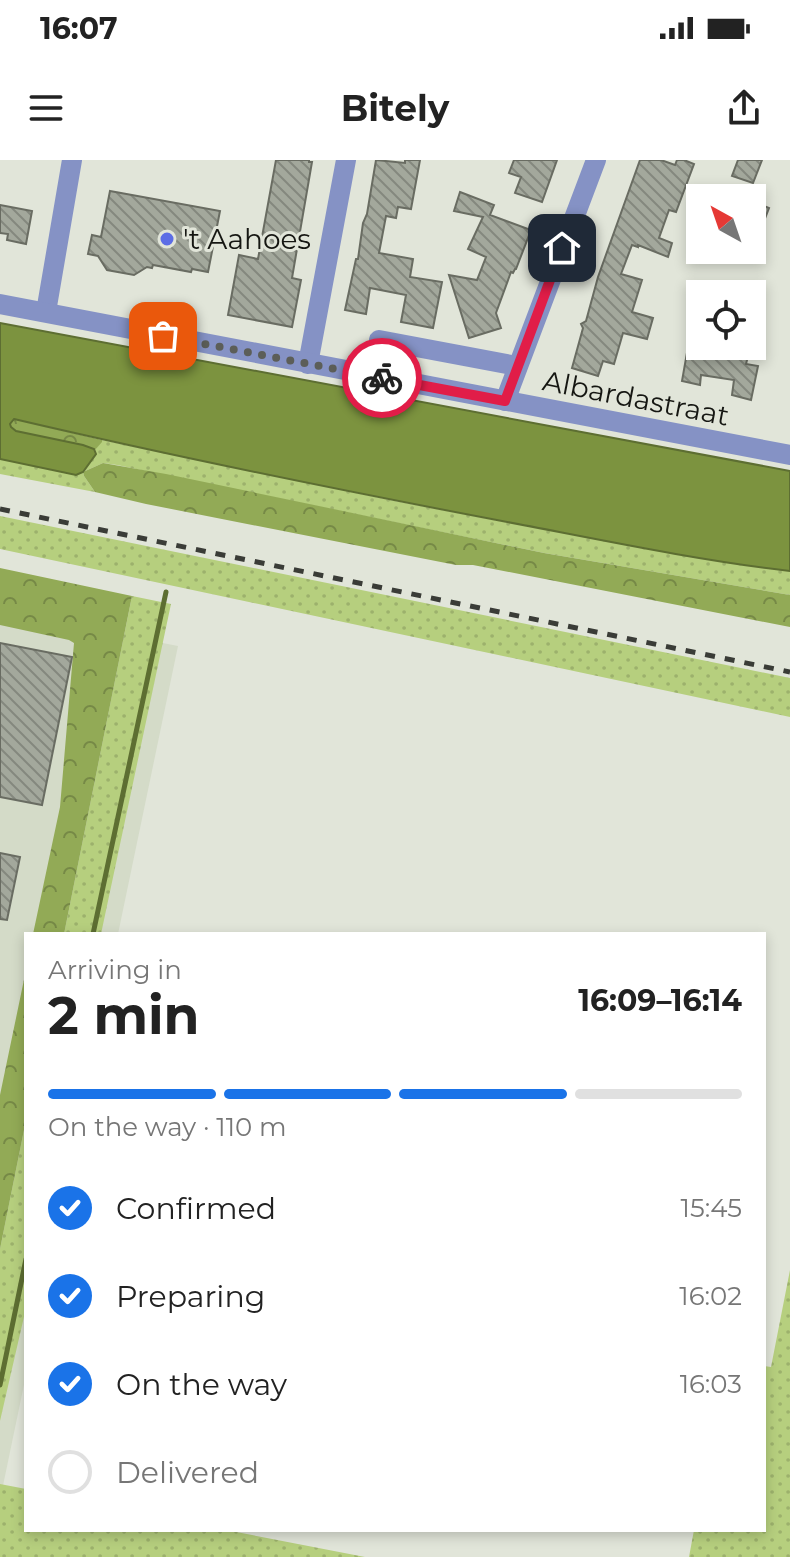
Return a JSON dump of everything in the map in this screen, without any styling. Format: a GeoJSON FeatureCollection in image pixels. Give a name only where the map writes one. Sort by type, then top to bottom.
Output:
{"type":"FeatureCollection","features":[{"type":"Feature","properties":{"kind":"street"},"geometry":{"type":"LineString","coordinates":[[46,312],[72,160]]}},
{"type":"Feature","properties":{"kind":"street"},"geometry":{"type":"LineString","coordinates":[[308,364],[346,160]]}},
{"type":"Feature","properties":{"kind":"street"},"geometry":{"type":"LineString","coordinates":[[505,401],[596,160]]}},
{"type":"Feature","properties":{"kind":"street","name":"Albardastraat"},"geometry":{"type":"LineString","coordinates":[[0,304],[790,455]]}},
{"type":"Feature","properties":{"kind":"street","name":"Albardastraat"},"geometry":{"type":"LineString","coordinates":[[379,340],[517,366]]}},
{"type":"Feature","properties":{"kind":"shaded area"},"geometry":{"type":"Polygon","coordinates":[[[0,323],[790,471],[790,571],[646,549],[380,497],[14,419],[10,424],[16,431],[83,445],[94,449],[96,454],[83,472],[76,475],[0,459],[0,323]]]}},
{"type":"Feature","properties":{"kind":"shaded area"},"geometry":{"type":"Polygon","coordinates":[[[102,440],[573,535],[790,571],[790,595],[544,553],[117,465],[103,463],[83,472],[95,492],[0,474],[0,459],[76,475],[96,454],[95,450],[102,440]]]}},
{"type":"Feature","properties":{"kind":"shaded area"},"geometry":{"type":"Polygon","coordinates":[[[0,516],[790,678],[790,717],[0,549],[0,516]]]}},
{"type":"Feature","properties":{"kind":"shaded area"},"geometry":{"type":"Polygon","coordinates":[[[132,596],[171,604],[101,932],[64,932],[132,596]]]}},
{"type":"Feature","properties":{"kind":"shaded area"},"geometry":{"type":"Polygon","coordinates":[[[0,611],[178,646],[118,932],[24,932],[24,1385],[0,1500],[0,611]]]}},
{"type":"Feature","properties":{"kind":"shaded area"},"geometry":{"type":"Polygon","coordinates":[[[24,1130],[24,1317],[0,1421],[0,1249],[24,1130]]]}},
{"type":"Feature","properties":{"kind":"shaded area"},"geometry":{"type":"Polygon","coordinates":[[[790,1270],[790,1557],[689,1557],[694,1532],[766,1532],[766,1366],[771,1367],[790,1270]]]}},
{"type":"Feature","properties":{"kind":"shaded area"},"geometry":{"type":"Polygon","coordinates":[[[0,1484],[24,1489],[24,1532],[236,1532],[365,1557],[0,1557],[0,1484]]]}},
{"type":"Feature","properties":{"kind":"green space"},"geometry":{"type":"Polygon","coordinates":[[[14,419],[102,442],[95,450],[16,431],[10,424],[14,419]]]}},
{"type":"Feature","properties":{"kind":"green space"},"geometry":{"type":"Polygon","coordinates":[[[103,463],[544,553],[790,595],[790,627],[473,565],[456,565],[95,492],[83,472],[103,463]]]}},
{"type":"Feature","properties":{"kind":"green space"},"geometry":{"type":"Polygon","coordinates":[[[0,568],[132,596],[64,932],[33,932],[60,807],[74,643],[0,625],[0,568]]]}},
{"type":"Feature","properties":{"kind":"green space"},"geometry":{"type":"Polygon","coordinates":[[[24,980],[24,1130],[0,1249],[0,1095],[24,980]]]}},
{"type":"Feature","properties":{"kind":"building"},"geometry":{"type":"Polygon","coordinates":[[[276,160],[312,162],[292,278],[301,280],[292,327],[228,315],[239,255],[258,259],[276,160]]]}},
{"type":"Feature","properties":{"kind":"building"},"geometry":{"type":"Polygon","coordinates":[[[376,160],[405,163],[405,160],[420,160],[411,209],[398,207],[396,218],[386,216],[379,253],[413,259],[410,277],[442,282],[433,328],[401,322],[406,295],[370,288],[366,314],[345,310],[358,259],[376,160]]]}},
{"type":"Feature","properties":{"kind":"building"},"geometry":{"type":"Polygon","coordinates":[[[514,160],[557,160],[542,202],[515,193],[521,177],[509,173],[514,160]]]}},
{"type":"Feature","properties":{"kind":"building"},"geometry":{"type":"Polygon","coordinates":[[[640,160],[661,160],[675,165],[677,160],[684,160],[694,164],[676,212],[669,210],[659,238],[672,243],[668,257],[632,245],[621,274],[642,280],[632,312],[653,318],[647,339],[623,333],[614,364],[603,361],[598,376],[572,368],[583,328],[581,324],[586,321],[598,277],[640,160]]]}},
{"type":"Feature","properties":{"kind":"building"},"geometry":{"type":"Polygon","coordinates":[[[738,160],[762,160],[753,183],[732,176],[738,160]]]}},
{"type":"Feature","properties":{"kind":"building"},"geometry":{"type":"Polygon","coordinates":[[[110,191],[220,211],[208,272],[153,265],[134,275],[107,270],[98,256],[88,254],[92,235],[101,237],[110,191]]]}},
{"type":"Feature","properties":{"kind":"building"},"geometry":{"type":"Polygon","coordinates":[[[460,192],[494,205],[490,215],[531,230],[496,313],[501,328],[469,338],[449,275],[477,280],[486,257],[468,249],[483,217],[454,211],[460,192]]]}},
{"type":"Feature","properties":{"kind":"building"},"geometry":{"type":"Polygon","coordinates":[[[0,205],[32,211],[26,244],[7,240],[8,234],[0,233],[0,205]]]}},
{"type":"Feature","properties":{"kind":"building"},"geometry":{"type":"Polygon","coordinates":[[[686,358],[747,360],[746,364],[758,366],[751,400],[732,395],[734,380],[701,375],[700,385],[682,381],[686,358]]]}},
{"type":"Feature","properties":{"kind":"building"},"geometry":{"type":"Polygon","coordinates":[[[0,643],[72,657],[42,805],[0,797],[0,643]]]}},
{"type":"Feature","properties":{"kind":"building"},"geometry":{"type":"Polygon","coordinates":[[[0,853],[20,857],[7,920],[0,919],[0,853]]]}},
{"type":"Feature","properties":{"kind":"waterway"},"geometry":{"type":"LineString","coordinates":[[93,932],[166,592]]}},
{"type":"Feature","properties":{"kind":"waterway"},"geometry":{"type":"LineString","coordinates":[[0,1385],[24,1269]]}},
{"type":"Feature","properties":{"kind":"railway"},"geometry":{"type":"LineString","coordinates":[[0,509],[790,672]]}},
{"type":"Feature","properties":{"kind":"way so far"},"geometry":{"type":"LineString","coordinates":[[163,336],[382,378]]}},
{"type":"Feature","properties":{"kind":"place","name":"'t Aahoes"},"geometry":{"type":"Point","coordinates":[167,239]}},
{"type":"Feature","properties":{"kind":"route"},"geometry":{"type":"LineString","coordinates":[[382,378],[505,401],[562,248]]}}]}
